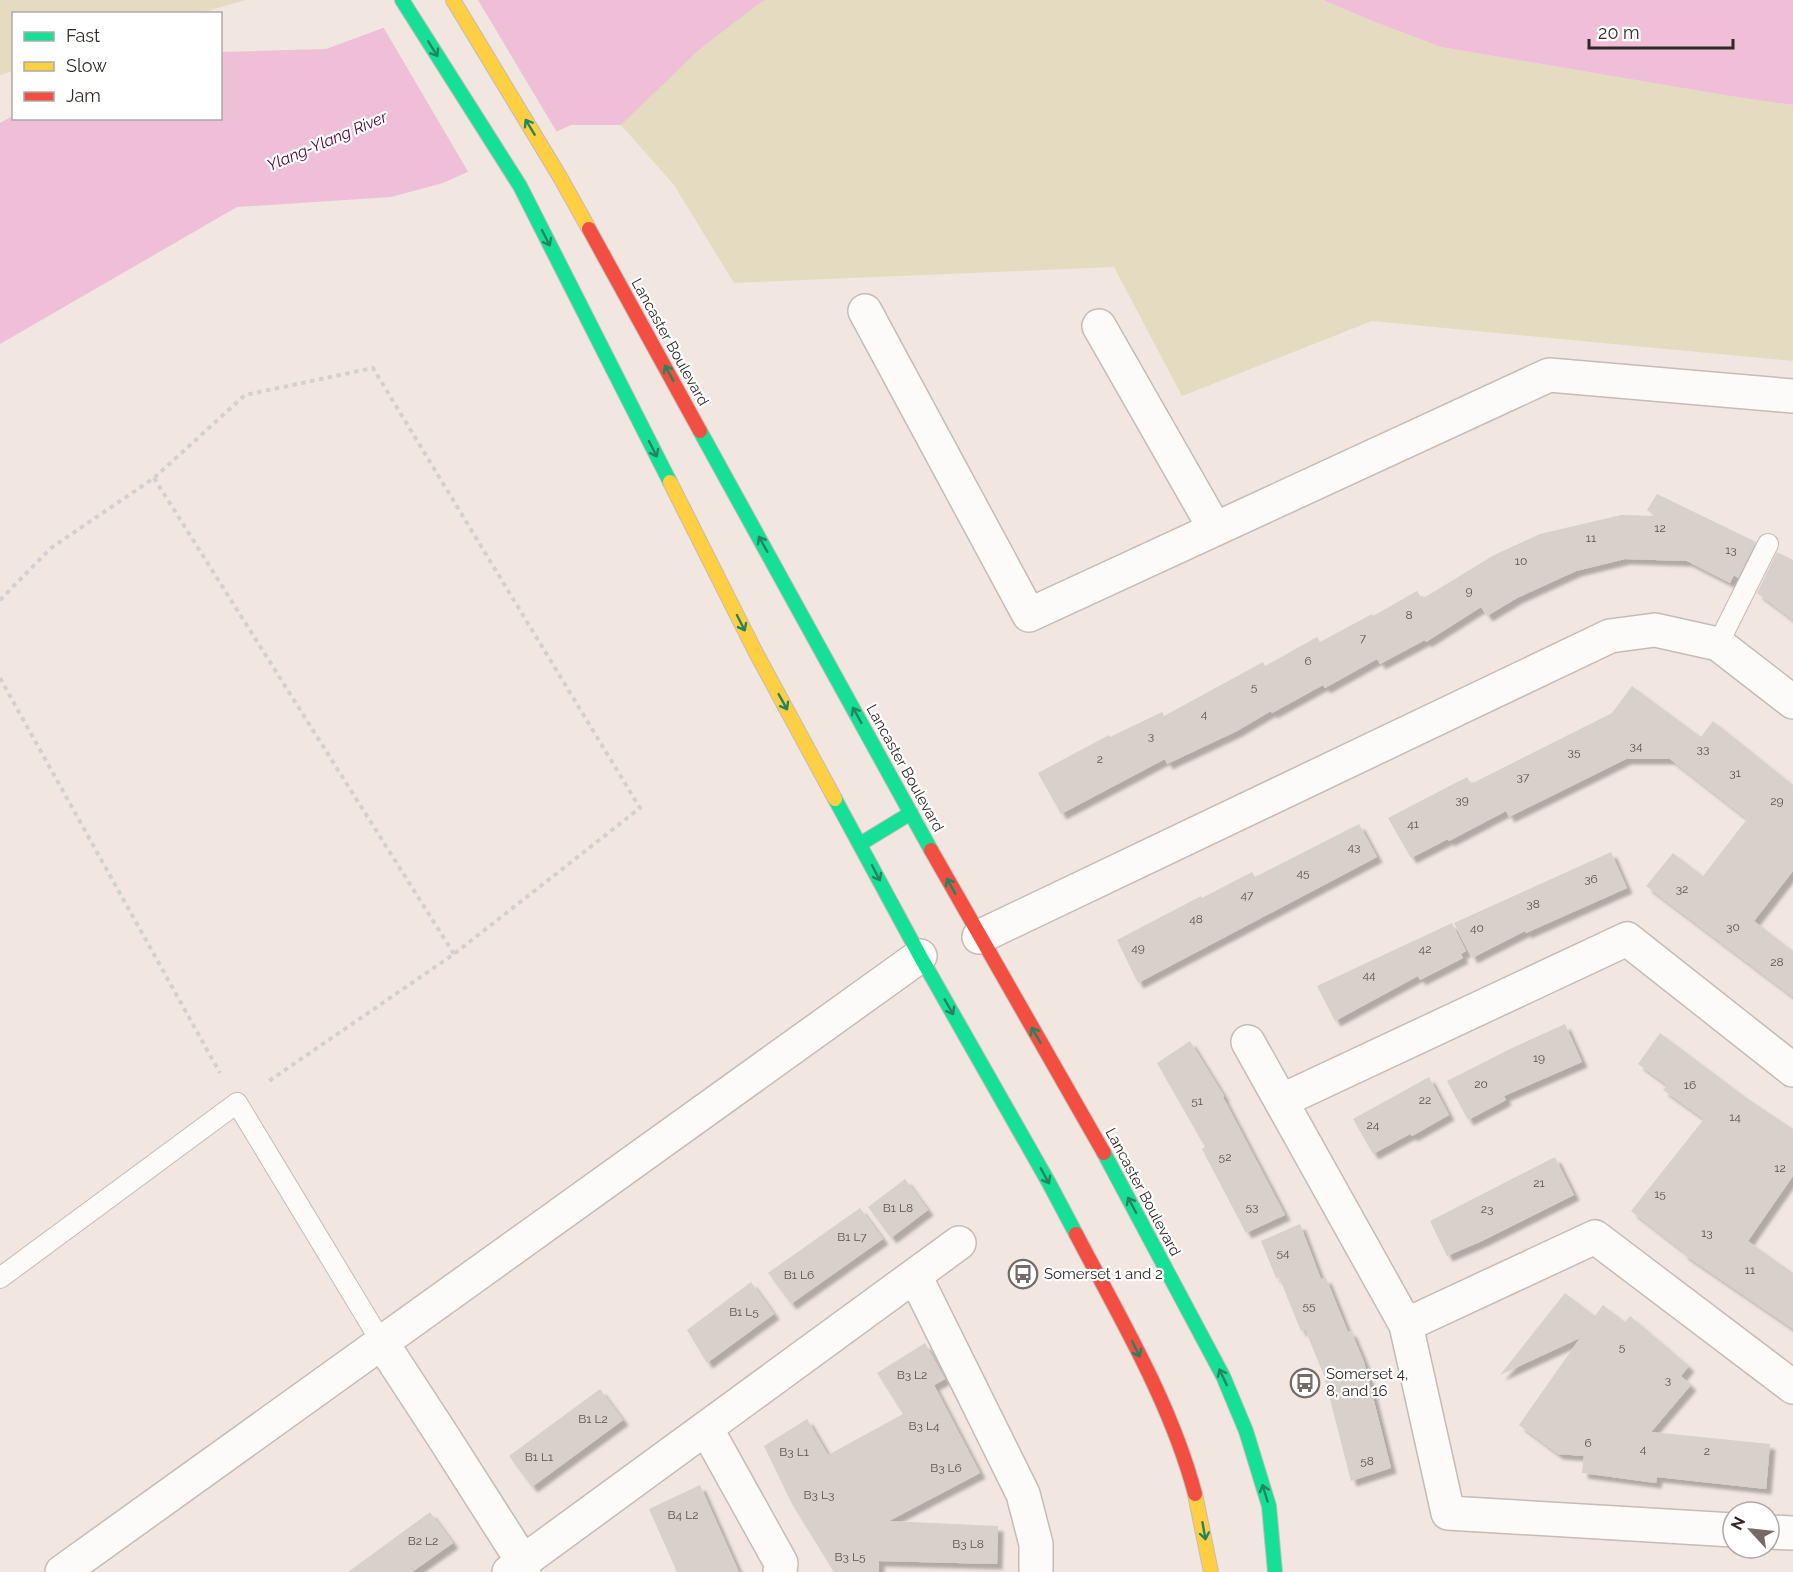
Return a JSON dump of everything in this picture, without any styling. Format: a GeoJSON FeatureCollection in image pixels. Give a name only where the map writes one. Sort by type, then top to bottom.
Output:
{"type":"FeatureCollection","features":[{"type":"Feature","properties":{"kind":"main road"},"geometry":{"type":"LineString","coordinates":[[402,0],[519,186],[755,651],[920,956],[1049,1183],[1141,1359],[1185,1456],[1201,1515],[1211,1572]]}},
{"type":"Feature","properties":{"kind":"main road","name":"Lancaster Boulevard"},"geometry":{"type":"LineString","coordinates":[[453,0],[560,177],[979,937],[1105,1155],[1223,1376],[1246,1431],[1269,1506],[1275,1572]]}},
{"type":"Feature","properties":{"kind":"main road"},"geometry":{"type":"LineString","coordinates":[[860,844],[911,813]]}},
{"type":"Feature","properties":{"kind":"street"},"geometry":{"type":"LineString","coordinates":[[865,311],[1029,615],[1549,375],[1793,396]]}},
{"type":"Feature","properties":{"kind":"street"},"geometry":{"type":"LineString","coordinates":[[1100,326],[1215,529]]}},
{"type":"Feature","properties":{"kind":"street"},"geometry":{"type":"LineString","coordinates":[[979,937],[1610,636],[1654,630],[1718,644],[1793,702]]}},
{"type":"Feature","properties":{"kind":"street"},"geometry":{"type":"LineString","coordinates":[[1281,1101],[1627,939],[1793,1070]]}},
{"type":"Feature","properties":{"kind":"street"},"geometry":{"type":"LineString","coordinates":[[62,1572],[920,956]]}},
{"type":"Feature","properties":{"kind":"street"},"geometry":{"type":"LineString","coordinates":[[1248,1042],[1406,1325],[1448,1513],[1721,1529]]}},
{"type":"Feature","properties":{"kind":"street"},"geometry":{"type":"LineString","coordinates":[[1406,1325],[1595,1237],[1793,1387]]}},
{"type":"Feature","properties":{"kind":"street"},"geometry":{"type":"LineString","coordinates":[[382,1343],[444,1438],[519,1569],[706,1428],[959,1243]]}},
{"type":"Feature","properties":{"kind":"street"},"geometry":{"type":"LineString","coordinates":[[915,1276],[1023,1494],[1036,1545],[1036,1572]]}},
{"type":"Feature","properties":{"kind":"street"},"geometry":{"type":"LineString","coordinates":[[706,1428],[781,1563],[780,1572]]}},
{"type":"Feature","properties":{"kind":"lane"},"geometry":{"type":"LineString","coordinates":[[1718,644],[1768,544]]}},
{"type":"Feature","properties":{"kind":"lane"},"geometry":{"type":"LineString","coordinates":[[0,1278],[237,1103],[382,1343]]}},
{"type":"Feature","properties":{"kind":"path"},"geometry":{"type":"LineString","coordinates":[[0,600],[51,548],[154,478],[245,395],[373,368],[640,808],[454,954],[237,1103],[0,678]]}},
{"type":"Feature","properties":{"kind":"path"},"geometry":{"type":"LineString","coordinates":[[154,478],[454,954]]}},
{"type":"Feature","properties":{"kind":"shaded area"},"geometry":{"type":"Polygon","coordinates":[[[0,0],[245,0],[204,12],[12,12],[12,71],[0,75],[0,0]]]}},
{"type":"Feature","properties":{"kind":"shaded area"},"geometry":{"type":"Polygon","coordinates":[[[766,0],[1323,0],[1441,47],[1793,105],[1793,361],[1372,321],[1182,396],[1114,267],[734,283],[674,185],[621,125],[700,49],[766,0]]]}},
{"type":"Feature","properties":{"kind":"water","name":"Ylang-Ylang River"},"geometry":{"type":"Polygon","coordinates":[[[459,0],[766,0],[700,49],[621,125],[571,125],[443,183],[391,197],[237,207],[0,344],[0,123],[12,117],[12,120],[222,120],[222,52],[326,49],[459,0]]]}},
{"type":"Feature","properties":{"kind":"water"},"geometry":{"type":"Polygon","coordinates":[[[1323,0],[1793,0],[1793,105],[1441,47],[1323,0]]]}},
{"type":"Feature","properties":{"kind":"pier"},"geometry":{"type":"Polygon","coordinates":[[[450,0],[478,0],[558,134],[470,175],[382,25],[450,0]]]}},
{"type":"Feature","properties":{"kind":"building"},"geometry":{"type":"Polygon","coordinates":[[[1657,494],[1756,542],[1738,578],[1734,575],[1730,583],[1687,561],[1625,559],[1576,571],[1517,598],[1487,616],[1481,607],[1426,642],[1425,640],[1380,664],[1377,659],[1325,688],[1323,685],[1272,713],[1271,711],[1237,731],[1167,764],[1165,759],[1061,814],[1038,773],[1109,735],[1110,737],[1162,712],[1164,716],[1263,662],[1265,666],[1317,637],[1320,642],[1417,591],[1422,599],[1494,555],[1540,534],[1621,515],[1655,516],[1647,510],[1657,494]]]}},
{"type":"Feature","properties":{"kind":"building"},"geometry":{"type":"Polygon","coordinates":[[[1777,552],[1793,560],[1793,620],[1757,593],[1777,552]]]}},
{"type":"Feature","properties":{"kind":"building"},"geometry":{"type":"Polygon","coordinates":[[[1632,686],[1701,737],[1713,721],[1793,785],[1793,871],[1754,921],[1793,951],[1793,997],[1646,886],[1673,853],[1703,876],[1747,819],[1670,759],[1626,759],[1509,817],[1506,811],[1411,858],[1388,818],[1467,777],[1471,784],[1612,713],[1632,686]]]}},
{"type":"Feature","properties":{"kind":"building"},"geometry":{"type":"Polygon","coordinates":[[[1359,824],[1377,857],[1138,983],[1117,940],[1201,896],[1202,898],[1252,872],[1255,877],[1359,824]]]}},
{"type":"Feature","properties":{"kind":"building"},"geometry":{"type":"Polygon","coordinates":[[[1611,852],[1627,888],[1526,933],[1525,931],[1472,958],[1454,923],[1611,852]]]}},
{"type":"Feature","properties":{"kind":"building"},"geometry":{"type":"Polygon","coordinates":[[[1452,923],[1466,951],[1461,954],[1463,958],[1420,980],[1418,976],[1335,1021],[1317,986],[1452,923]]]}},
{"type":"Feature","properties":{"kind":"building"},"geometry":{"type":"Polygon","coordinates":[[[1565,1024],[1582,1062],[1504,1096],[1506,1100],[1468,1120],[1447,1081],[1565,1024]]]}},
{"type":"Feature","properties":{"kind":"building"},"geometry":{"type":"Polygon","coordinates":[[[1660,1033],[1744,1096],[1793,1129],[1793,1176],[1748,1241],[1793,1273],[1793,1329],[1682,1253],[1684,1252],[1631,1211],[1704,1119],[1663,1090],[1667,1085],[1638,1064],[1660,1033]]]}},
{"type":"Feature","properties":{"kind":"building"},"geometry":{"type":"Polygon","coordinates":[[[1190,1041],[1224,1096],[1285,1215],[1246,1233],[1202,1149],[1205,1147],[1157,1063],[1190,1041]]]}},
{"type":"Feature","properties":{"kind":"building"},"geometry":{"type":"Polygon","coordinates":[[[1429,1077],[1449,1115],[1373,1154],[1353,1119],[1429,1077]]]}},
{"type":"Feature","properties":{"kind":"building"},"geometry":{"type":"Polygon","coordinates":[[[1555,1157],[1574,1195],[1447,1256],[1430,1221],[1555,1157]]]}},
{"type":"Feature","properties":{"kind":"building"},"geometry":{"type":"Polygon","coordinates":[[[905,1179],[928,1210],[891,1238],[868,1207],[905,1179]]]}},
{"type":"Feature","properties":{"kind":"building"},"geometry":{"type":"Polygon","coordinates":[[[860,1208],[883,1239],[791,1304],[768,1273],[860,1208]]]}},
{"type":"Feature","properties":{"kind":"building"},"geometry":{"type":"Polygon","coordinates":[[[1300,1224],[1321,1279],[1326,1278],[1348,1332],[1351,1331],[1364,1362],[1391,1468],[1351,1481],[1324,1376],[1305,1329],[1301,1331],[1279,1277],[1276,1278],[1261,1241],[1300,1224]]]}},
{"type":"Feature","properties":{"kind":"building"},"geometry":{"type":"Polygon","coordinates":[[[751,1282],[774,1314],[707,1363],[687,1330],[751,1282]]]}},
{"type":"Feature","properties":{"kind":"building"},"geometry":{"type":"Polygon","coordinates":[[[1565,1293],[1595,1316],[1603,1305],[1625,1322],[1630,1316],[1689,1366],[1681,1376],[1691,1385],[1651,1432],[1770,1444],[1766,1489],[1657,1477],[1656,1483],[1582,1473],[1584,1456],[1558,1454],[1519,1425],[1580,1338],[1500,1375],[1565,1293]]]}},
{"type":"Feature","properties":{"kind":"building"},"geometry":{"type":"Polygon","coordinates":[[[925,1343],[945,1379],[934,1385],[980,1473],[889,1521],[998,1526],[997,1564],[879,1561],[879,1572],[834,1572],[792,1504],[764,1446],[807,1419],[828,1455],[903,1414],[877,1373],[925,1343]]]}},
{"type":"Feature","properties":{"kind":"building"},"geometry":{"type":"Polygon","coordinates":[[[600,1389],[623,1420],[532,1487],[509,1456],[600,1389]]]}},
{"type":"Feature","properties":{"kind":"building"},"geometry":{"type":"Polygon","coordinates":[[[700,1485],[739,1572],[677,1572],[649,1509],[700,1485]]]}},
{"type":"Feature","properties":{"kind":"building"},"geometry":{"type":"Polygon","coordinates":[[[430,1512],[453,1543],[412,1572],[348,1572],[430,1512]]]}},
{"type":"Feature","properties":{"kind":"traffic: fast"},"geometry":{"type":"LineString","coordinates":[[402,0],[520,186],[670,482]]}},
{"type":"Feature","properties":{"kind":"traffic: fast"},"geometry":{"type":"LineString","coordinates":[[700,431],[931,850]]}},
{"type":"Feature","properties":{"kind":"traffic: fast"},"geometry":{"type":"LineString","coordinates":[[835,799],[1076,1234]]}},
{"type":"Feature","properties":{"kind":"traffic: fast"},"geometry":{"type":"LineString","coordinates":[[860,844],[911,813]]}},
{"type":"Feature","properties":{"kind":"traffic: fast"},"geometry":{"type":"LineString","coordinates":[[1104,1153],[1223,1376],[1246,1431],[1269,1506],[1275,1572]]}},
{"type":"Feature","properties":{"kind":"traffic: slow"},"geometry":{"type":"LineString","coordinates":[[453,0],[589,229]]}},
{"type":"Feature","properties":{"kind":"traffic: slow"},"geometry":{"type":"LineString","coordinates":[[670,482],[755,651],[835,799]]}},
{"type":"Feature","properties":{"kind":"traffic: slow"},"geometry":{"type":"LineString","coordinates":[[1195,1494],[1211,1572]]}},
{"type":"Feature","properties":{"kind":"traffic: jam"},"geometry":{"type":"LineString","coordinates":[[589,229],[700,431]]}},
{"type":"Feature","properties":{"kind":"traffic: jam"},"geometry":{"type":"LineString","coordinates":[[931,850],[1104,1153]]}},
{"type":"Feature","properties":{"kind":"traffic: jam"},"geometry":{"type":"LineString","coordinates":[[1076,1234],[1143,1361],[1185,1460],[1195,1494]]}},
{"type":"Feature","properties":{"kind":"place","name":"Somerset 1 and 2"},"geometry":{"type":"Point","coordinates":[1023,1274]}},
{"type":"Feature","properties":{"kind":"place","name":"Somerset 4, 8, and 16"},"geometry":{"type":"Point","coordinates":[1305,1383]}}]}
